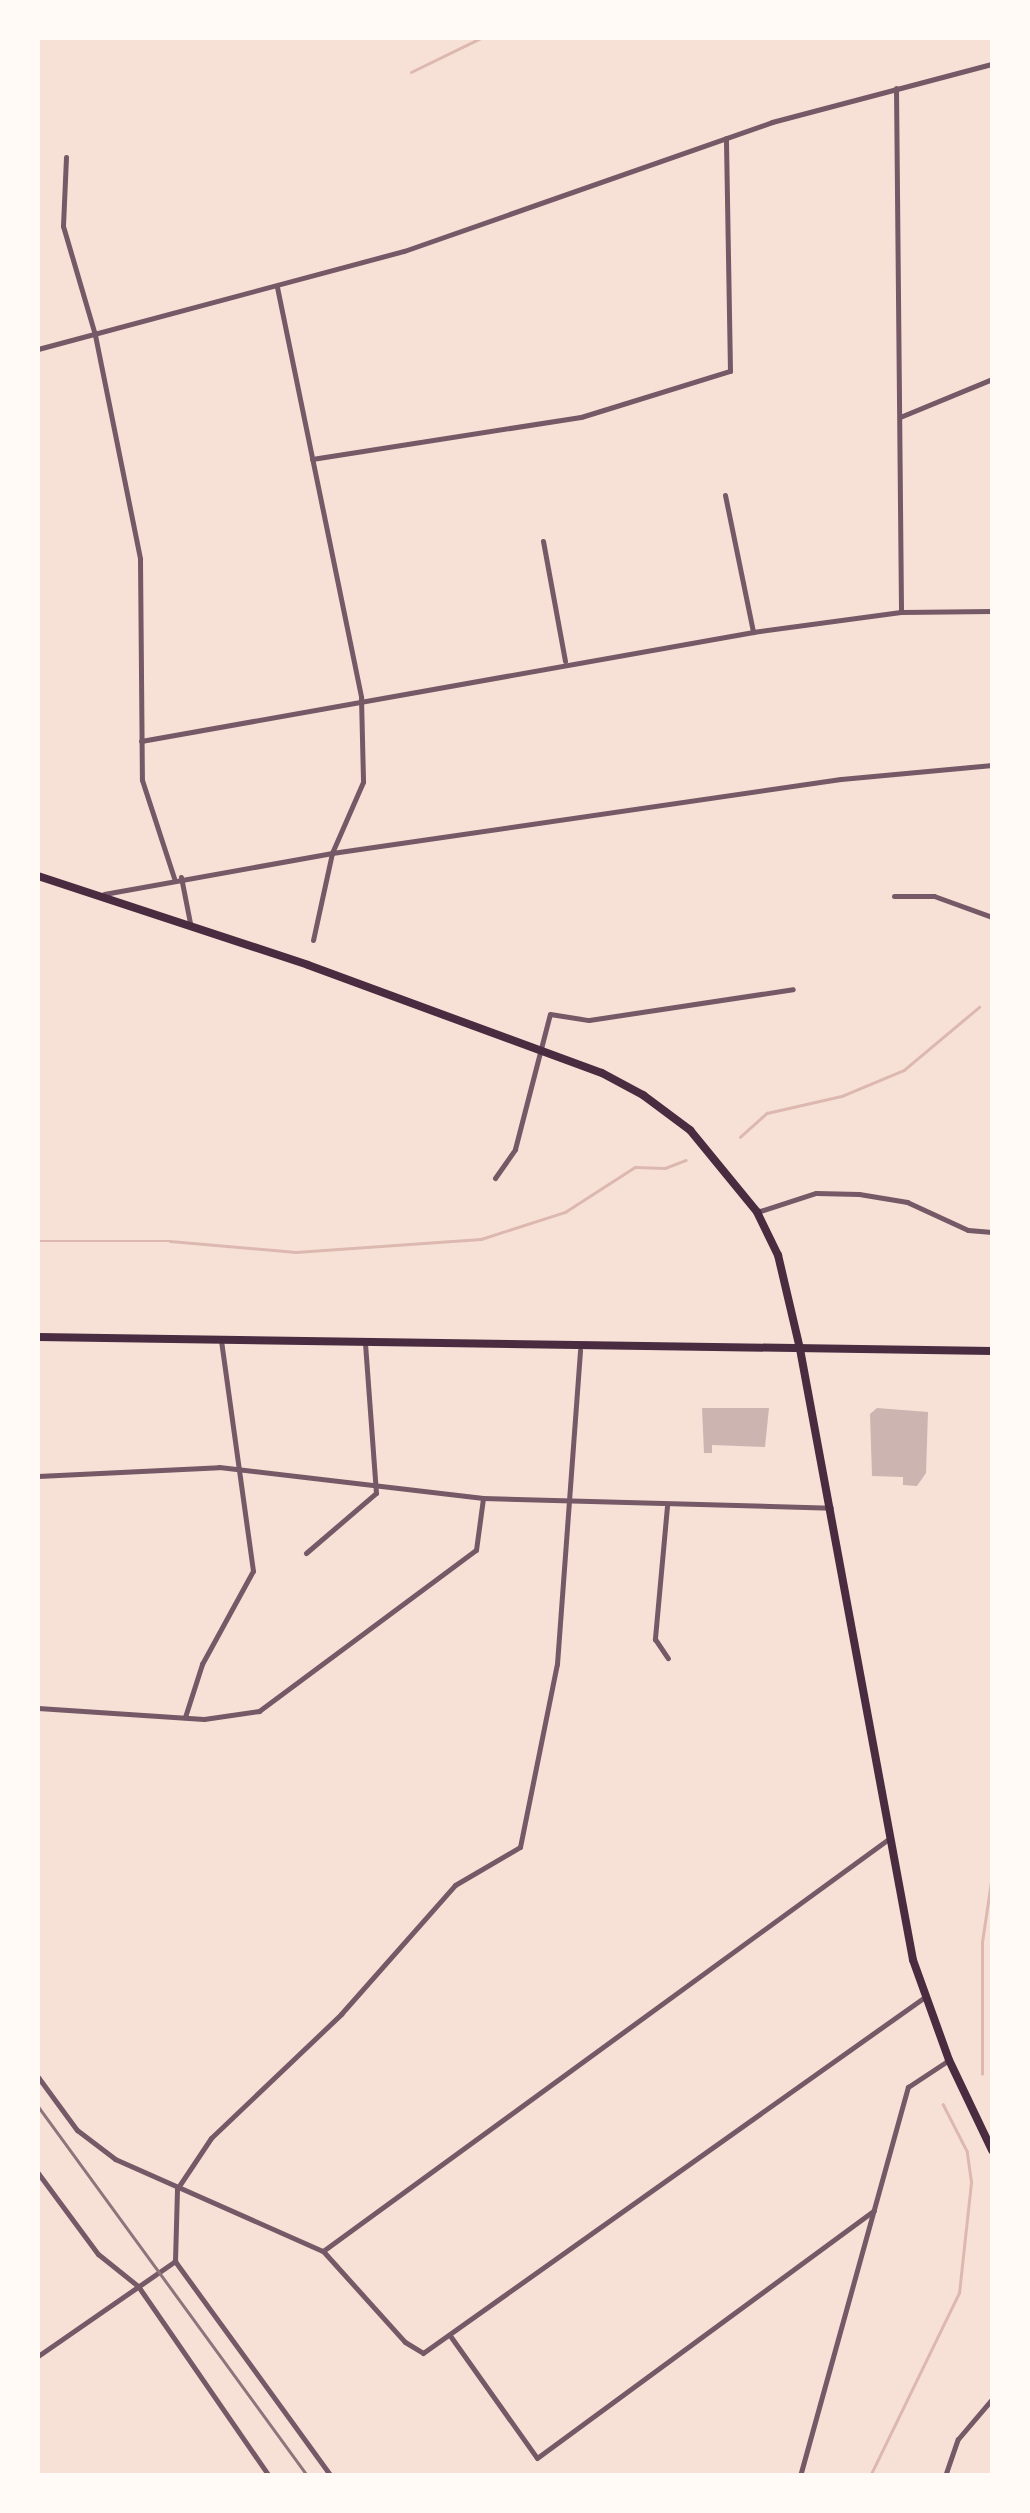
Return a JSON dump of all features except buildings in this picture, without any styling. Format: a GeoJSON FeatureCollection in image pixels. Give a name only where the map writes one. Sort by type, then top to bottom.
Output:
{"type":"FeatureCollection","features":[{"type":"Feature","properties":{"kind":"main road"},"geometry":{"type":"LineString","coordinates":[[38,876],[190,924],[623,1082],[659,1106],[720,1161],[757,1212],[778,1254],[830,1508],[887,1840],[926,1996],[949,2060],[992,2150]]}},
{"type":"Feature","properties":{"kind":"main road"},"geometry":{"type":"LineString","coordinates":[[38,1337],[580,1350],[992,1351]]}},
{"type":"Feature","properties":{"kind":"street"},"geometry":{"type":"LineString","coordinates":[[38,349],[404,251],[726,138],[992,64]]}},
{"type":"Feature","properties":{"kind":"street"},"geometry":{"type":"LineString","coordinates":[[896,88],[901,612]]}},
{"type":"Feature","properties":{"kind":"street"},"geometry":{"type":"LineString","coordinates":[[312,459],[581,417],[730,372],[726,138]]}},
{"type":"Feature","properties":{"kind":"street"},"geometry":{"type":"LineString","coordinates":[[66,157],[63,226],[95,335],[140,558],[144,794],[178,877],[190,924]]}},
{"type":"Feature","properties":{"kind":"street"},"geometry":{"type":"LineString","coordinates":[[277,287],[361,698],[363,782],[332,853],[313,940]]}},
{"type":"Feature","properties":{"kind":"street"},"geometry":{"type":"LineString","coordinates":[[900,417],[992,379]]}},
{"type":"Feature","properties":{"kind":"street"},"geometry":{"type":"LineString","coordinates":[[725,496],[753,632]]}},
{"type":"Feature","properties":{"kind":"street"},"geometry":{"type":"LineString","coordinates":[[543,541],[565,661]]}},
{"type":"Feature","properties":{"kind":"street"},"geometry":{"type":"LineString","coordinates":[[142,741],[565,661],[753,632],[901,612],[992,611]]}},
{"type":"Feature","properties":{"kind":"street"},"geometry":{"type":"LineString","coordinates":[[104,894],[178,877],[840,779],[992,765]]}},
{"type":"Feature","properties":{"kind":"street"},"geometry":{"type":"LineString","coordinates":[[894,896],[934,896],[992,918]]}},
{"type":"Feature","properties":{"kind":"street"},"geometry":{"type":"LineString","coordinates":[[992,987],[992,1046]]}},
{"type":"Feature","properties":{"kind":"street"},"geometry":{"type":"LineString","coordinates":[[495,1178],[515,1149],[540,1050],[554,1012],[589,1020],[793,989]]}},
{"type":"Feature","properties":{"kind":"street"},"geometry":{"type":"LineString","coordinates":[[757,1212],[804,1194],[858,1194],[907,1202],[968,1230],[992,1232]]}},
{"type":"Feature","properties":{"kind":"street"},"geometry":{"type":"LineString","coordinates":[[185,1717],[202,1664],[253,1572],[221,1340]]}},
{"type":"Feature","properties":{"kind":"street"},"geometry":{"type":"LineString","coordinates":[[306,1553],[370,1500],[377,1484],[365,1342]]}},
{"type":"Feature","properties":{"kind":"street"},"geometry":{"type":"LineString","coordinates":[[331,2476],[174,2261],[177,2189],[211,2138],[342,2014],[456,1885],[520,1847],[550,1716],[580,1350]]}},
{"type":"Feature","properties":{"kind":"street"},"geometry":{"type":"LineString","coordinates":[[38,1476],[241,1468],[483,1498],[830,1508]]}},
{"type":"Feature","properties":{"kind":"street"},"geometry":{"type":"LineString","coordinates":[[38,1708],[240,1717],[273,1702],[476,1550],[483,1498]]}},
{"type":"Feature","properties":{"kind":"street"},"geometry":{"type":"LineString","coordinates":[[667,1506],[655,1639],[668,1658]]}},
{"type":"Feature","properties":{"kind":"street"},"geometry":{"type":"LineString","coordinates":[[323,2250],[887,1840]]}},
{"type":"Feature","properties":{"kind":"street"},"geometry":{"type":"LineString","coordinates":[[38,2076],[94,2145],[177,2189],[323,2250],[415,2352],[432,2351],[926,1996]]}},
{"type":"Feature","properties":{"kind":"street"},"geometry":{"type":"LineString","coordinates":[[800,2476],[908,2087],[949,2060]]}},
{"type":"Feature","properties":{"kind":"street"},"geometry":{"type":"LineString","coordinates":[[38,2173],[98,2254],[138,2286],[266,2474]]}},
{"type":"Feature","properties":{"kind":"street"},"geometry":{"type":"LineString","coordinates":[[451,2337],[537,2458],[874,2210]]}},
{"type":"Feature","properties":{"kind":"street"},"geometry":{"type":"LineString","coordinates":[[38,2356],[174,2261]]}},
{"type":"Feature","properties":{"kind":"street"},"geometry":{"type":"LineString","coordinates":[[944,2476],[958,2439],[992,2399]]}},
{"type":"Feature","properties":{"kind":"waterway"},"geometry":{"type":"LineString","coordinates":[[411,72],[481,38]]}},
{"type":"Feature","properties":{"kind":"waterway"},"geometry":{"type":"LineString","coordinates":[[740,1137],[767,1113],[842,1096],[904,1070],[979,1007]]}},
{"type":"Feature","properties":{"kind":"waterway"},"geometry":{"type":"LineString","coordinates":[[38,1241],[170,1241],[296,1252],[481,1239],[565,1212],[635,1167],[665,1168],[686,1160]]}},
{"type":"Feature","properties":{"kind":"waterway"},"geometry":{"type":"LineString","coordinates":[[992,1665],[992,1692]]}},
{"type":"Feature","properties":{"kind":"waterway"},"geometry":{"type":"LineString","coordinates":[[982,2074],[982,1942],[992,1875]]}},
{"type":"Feature","properties":{"kind":"waterway"},"geometry":{"type":"LineString","coordinates":[[870,2476],[959,2293],[971,2182],[967,2152],[943,2105]]}},
{"type":"Feature","properties":{"kind":"railway"},"geometry":{"type":"LineString","coordinates":[[38,2106],[308,2476]]}}]}
